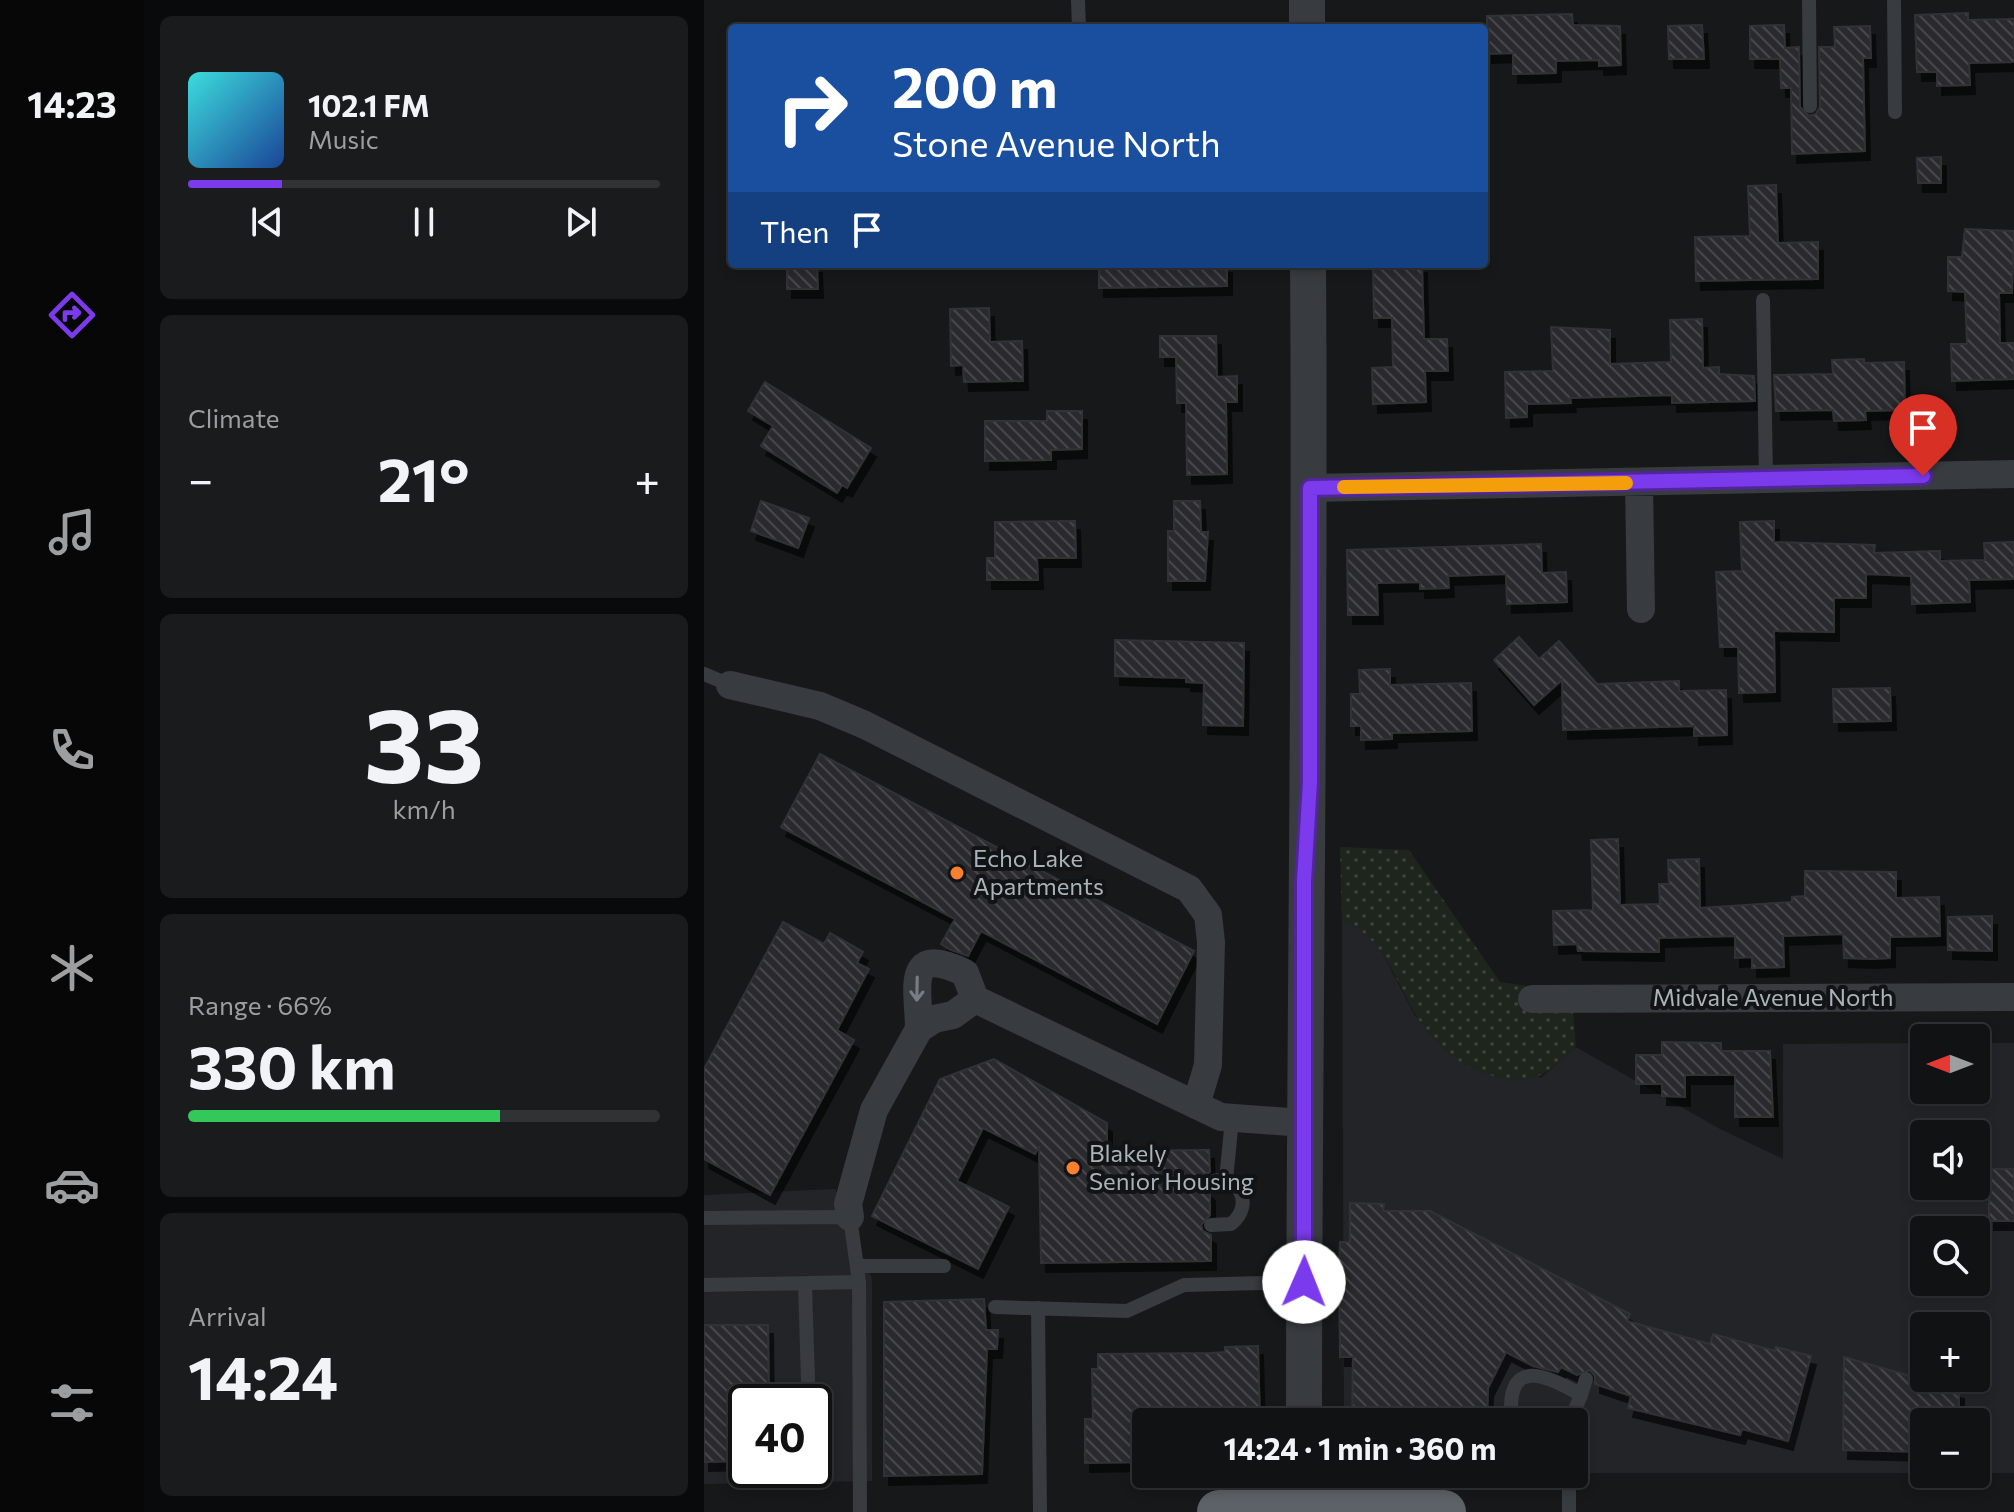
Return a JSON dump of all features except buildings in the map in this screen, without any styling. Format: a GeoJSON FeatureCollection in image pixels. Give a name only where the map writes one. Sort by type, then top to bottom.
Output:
{"type":"FeatureCollection","features":[{"type":"Feature","properties":{"kind":"highway"},"geometry":{"type":"LineString","coordinates":[[1219,1512],[1444,1512]]}},
{"type":"Feature","properties":{"kind":"street"},"geometry":{"type":"LineString","coordinates":[[1307,0],[1307,24]]}},
{"type":"Feature","properties":{"kind":"street"},"geometry":{"type":"LineString","coordinates":[[1304,1408],[1304,881],[1310,782],[1308,268]]}},
{"type":"Feature","properties":{"kind":"street"},"geometry":{"type":"LineString","coordinates":[[1310,488],[2014,474]]}},
{"type":"Feature","properties":{"kind":"street"},"geometry":{"type":"LineString","coordinates":[[1639,483],[1641,609]]}},
{"type":"Feature","properties":{"kind":"street"},"geometry":{"type":"LineString","coordinates":[[717,679],[820,706],[865,725],[1189,889],[1208,915],[1211,942],[1208,1065],[1196,1105]]}},
{"type":"Feature","properties":{"kind":"street"},"geometry":{"type":"LineString","coordinates":[[919,1029],[914,987],[919,972],[927,965],[949,965],[965,973],[975,999],[1196,1105],[1232,1119],[1304,1123]]}},
{"type":"Feature","properties":{"kind":"street","name":"Midvale Avenue North"},"geometry":{"type":"LineString","coordinates":[[1532,999],[2014,997]]}},
{"type":"Feature","properties":{"kind":"street"},"geometry":{"type":"LineString","coordinates":[[850,1217],[848,1204],[874,1110],[919,1029],[934,1019],[953,1015],[975,999]]}},
{"type":"Feature","properties":{"kind":"street"},"geometry":{"type":"LineString","coordinates":[[1304,1488],[1304,1512]]}},
{"type":"Feature","properties":{"kind":"lane"},"geometry":{"type":"LineString","coordinates":[[1078,0],[1079,24]]}},
{"type":"Feature","properties":{"kind":"lane"},"geometry":{"type":"LineString","coordinates":[[1809,0],[1810,106]]}},
{"type":"Feature","properties":{"kind":"lane"},"geometry":{"type":"LineString","coordinates":[[1894,0],[1895,112]]}},
{"type":"Feature","properties":{"kind":"lane"},"geometry":{"type":"LineString","coordinates":[[1763,300],[1766,479]]}},
{"type":"Feature","properties":{"kind":"lane"},"geometry":{"type":"LineString","coordinates":[[1226,1180],[1232,1119]]}},
{"type":"Feature","properties":{"kind":"lane"},"geometry":{"type":"LineString","coordinates":[[1210,1182],[1226,1180]]}},
{"type":"Feature","properties":{"kind":"lane"},"geometry":{"type":"LineString","coordinates":[[1211,1225],[1231,1224],[1242,1212],[1243,1196],[1226,1180]]}},
{"type":"Feature","properties":{"kind":"lane"},"geometry":{"type":"LineString","coordinates":[[704,1218],[850,1217],[859,1282],[860,1512]]}},
{"type":"Feature","properties":{"kind":"lane"},"geometry":{"type":"LineString","coordinates":[[858,1266],[944,1266]]}},
{"type":"Feature","properties":{"kind":"lane"},"geometry":{"type":"LineString","coordinates":[[705,1285],[859,1282]]}},
{"type":"Feature","properties":{"kind":"lane"},"geometry":{"type":"LineString","coordinates":[[995,1307],[1127,1311],[1184,1285],[1304,1282]]}},
{"type":"Feature","properties":{"kind":"lane"},"geometry":{"type":"LineString","coordinates":[[805,1284],[808,1381]]}},
{"type":"Feature","properties":{"kind":"lane"},"geometry":{"type":"LineString","coordinates":[[1038,1308],[1040,1512]]}},
{"type":"Feature","properties":{"kind":"lane"},"geometry":{"type":"LineString","coordinates":[[1511,1408],[1510,1392],[1516,1379],[1524,1375],[1541,1377],[1581,1395]]}},
{"type":"Feature","properties":{"kind":"lane"},"geometry":{"type":"LineString","coordinates":[[1576,1408],[1586,1379]]}},
{"type":"Feature","properties":{"kind":"lane"},"geometry":{"type":"LineString","coordinates":[[1569,1488],[1569,1512]]}},
{"type":"Feature","properties":{"kind":"shaded area"},"geometry":{"type":"Polygon","coordinates":[[[1340,847],[1409,850],[1500,982],[1535,987],[1573,1010],[1576,1047],[1547,1072],[1517,1080],[1490,1075],[1459,1061],[1436,1042],[1419,1019],[1380,950],[1364,933],[1342,921],[1340,847]]]}},
{"type":"Feature","properties":{"kind":"shaded area"},"geometry":{"type":"Polygon","coordinates":[[[1342,921],[1361,927],[1377,943],[1415,1016],[1541,1078],[1576,1047],[1720,1129],[1783,1159],[1783,1044],[1910,1043],[1910,1104],[1990,1104],[1990,1043],[2014,1043],[2014,1473],[1990,1473],[1990,1408],[1910,1408],[1910,1473],[1588,1473],[1588,1408],[1344,1408],[1342,921]]]}},
{"type":"Feature","properties":{"kind":"shaded area"},"geometry":{"type":"Polygon","coordinates":[[[835,1189],[872,1279],[872,1481],[832,1482],[832,1384],[728,1384],[728,1484],[704,1484],[704,1195],[835,1189]]]}},
{"type":"Feature","properties":{"kind":"slow traffic"},"geometry":{"type":"LineString","coordinates":[[1344,487],[1626,483]]}},
{"type":"Feature","properties":{"kind":"place","name":"Echo Lake Apartments"},"geometry":{"type":"Point","coordinates":[957,873]}},
{"type":"Feature","properties":{"kind":"place","name":"Blakely Senior Housing"},"geometry":{"type":"Point","coordinates":[1073,1168]}},
{"type":"Feature","properties":{"kind":"route"},"geometry":{"type":"LineString","coordinates":[[1304,1282],[1304,881],[1310,782],[1310,488],[1923,476]]}}]}
